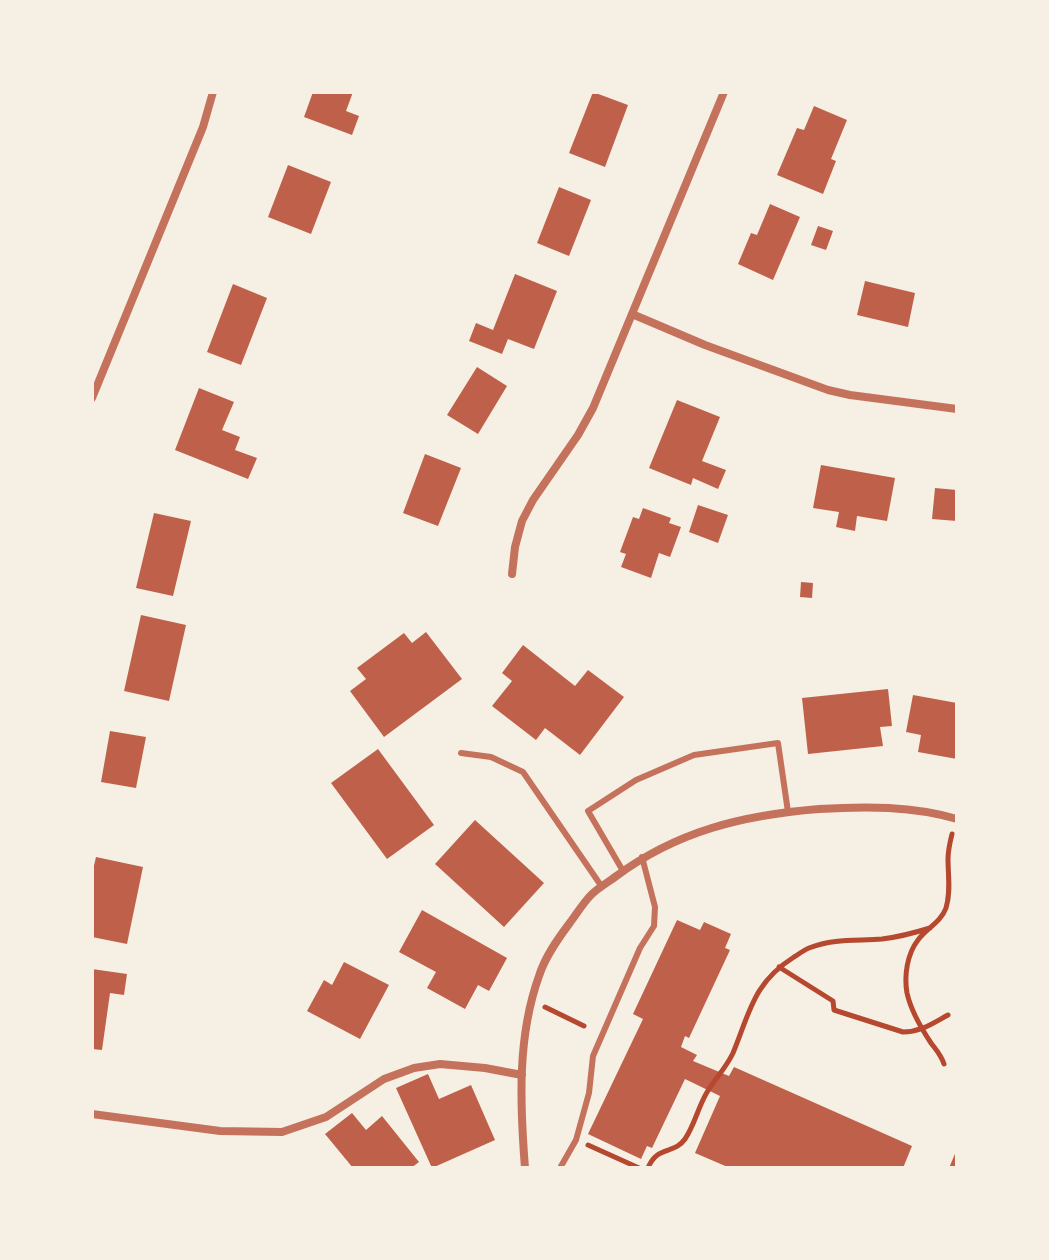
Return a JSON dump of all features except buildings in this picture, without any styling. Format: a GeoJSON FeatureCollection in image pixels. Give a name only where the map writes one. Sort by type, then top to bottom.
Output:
{"type":"FeatureCollection","features":[{"type":"Feature","properties":{"kind":"street"},"geometry":{"type":"LineString","coordinates":[[92,398],[203,127],[213,92]]}},
{"type":"Feature","properties":{"kind":"street"},"geometry":{"type":"LineString","coordinates":[[512,574],[522,521],[593,408],[724,92]]}},
{"type":"Feature","properties":{"kind":"street"},"geometry":{"type":"LineString","coordinates":[[632,314],[804,383],[850,395],[957,409]]}},
{"type":"Feature","properties":{"kind":"street"},"geometry":{"type":"LineString","coordinates":[[525,1168],[521,1112],[526,1021],[539,974],[554,943],[590,896],[642,857],[681,838],[725,824],[788,812],[863,806],[937,813],[957,819]]}},
{"type":"Feature","properties":{"kind":"street"},"geometry":{"type":"LineString","coordinates":[[92,1114],[220,1131],[282,1132],[326,1117],[384,1079],[414,1068],[440,1064],[522,1075]]}},
{"type":"Feature","properties":{"kind":"lane"},"geometry":{"type":"LineString","coordinates":[[623,871],[588,811],[636,780],[694,755],[778,743],[788,812]]}},
{"type":"Feature","properties":{"kind":"lane"},"geometry":{"type":"LineString","coordinates":[[461,753],[491,757],[523,772],[602,887]]}},
{"type":"Feature","properties":{"kind":"lane"},"geometry":{"type":"LineString","coordinates":[[560,1168],[576,1140],[589,1093],[593,1056],[640,948],[654,926],[655,907],[642,857]]}},
{"type":"Feature","properties":{"kind":"path"},"geometry":{"type":"LineString","coordinates":[[944,1064],[941,1054],[913,1012],[907,991],[907,971],[917,941],[941,917],[947,905],[952,829]]}},
{"type":"Feature","properties":{"kind":"path"},"geometry":{"type":"LineString","coordinates":[[648,1168],[659,1152],[677,1147],[685,1140],[706,1094],[731,1056],[758,991],[779,967],[808,948],[841,939],[880,939],[930,928]]}},
{"type":"Feature","properties":{"kind":"path"},"geometry":{"type":"LineString","coordinates":[[779,967],[833,1001],[834,1010],[903,1032],[923,1029],[948,1015]]}},
{"type":"Feature","properties":{"kind":"path"},"geometry":{"type":"LineString","coordinates":[[544,1007],[584,1026]]}},
{"type":"Feature","properties":{"kind":"path"},"geometry":{"type":"LineString","coordinates":[[587,1145],[639,1168]]}}]}
